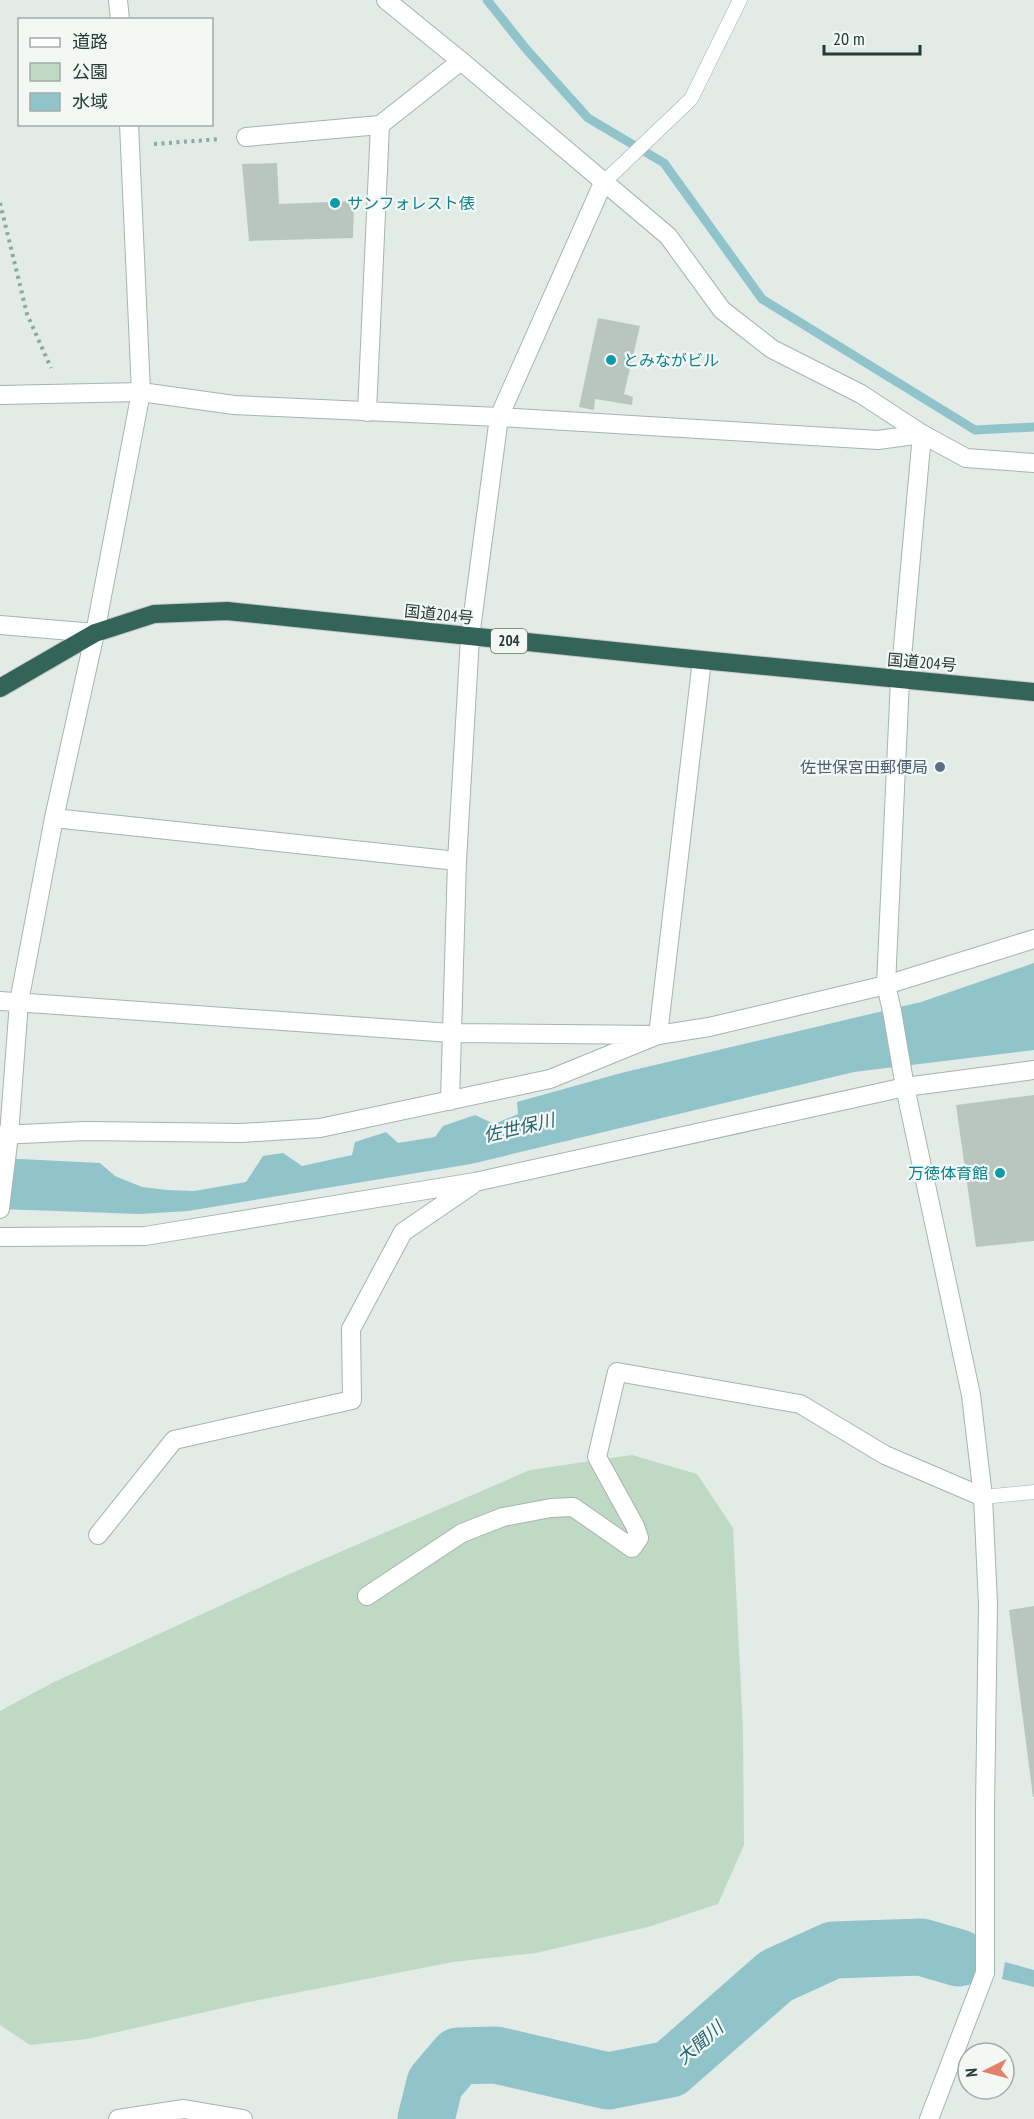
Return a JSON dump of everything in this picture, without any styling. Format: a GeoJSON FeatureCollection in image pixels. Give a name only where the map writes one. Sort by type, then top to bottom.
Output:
{"type":"FeatureCollection","features":[{"type":"Feature","properties":{"kind":"highway","name":"国道204号"},"geometry":{"type":"LineString","coordinates":[[0,688],[95,633],[154,615],[226,610],[470,637],[1034,692]]}},
{"type":"Feature","properties":{"kind":"street"},"geometry":{"type":"LineString","coordinates":[[118,0],[120,18]]}},
{"type":"Feature","properties":{"kind":"street"},"geometry":{"type":"LineString","coordinates":[[386,0],[669,236],[722,310],[772,349],[861,394],[922,434],[966,458],[1034,463]]}},
{"type":"Feature","properties":{"kind":"street"},"geometry":{"type":"LineString","coordinates":[[246,136],[380,125],[461,61]]}},
{"type":"Feature","properties":{"kind":"street"},"geometry":{"type":"LineString","coordinates":[[367,412],[380,125]]}},
{"type":"Feature","properties":{"kind":"street"},"geometry":{"type":"LineString","coordinates":[[0,1209],[4,1135],[19,1002],[54,818],[95,633],[141,392],[129,126]]}},
{"type":"Feature","properties":{"kind":"street"},"geometry":{"type":"LineString","coordinates":[[450,1101],[457,861],[470,637],[499,417],[603,183]]}},
{"type":"Feature","properties":{"kind":"street"},"geometry":{"type":"LineString","coordinates":[[0,395],[141,392],[234,405],[499,417],[878,440],[922,434]]}},
{"type":"Feature","properties":{"kind":"street"},"geometry":{"type":"LineString","coordinates":[[922,434],[900,680],[886,985],[971,1395],[983,1497],[988,1604],[984,1808],[985,1973],[929,2119]]}},
{"type":"Feature","properties":{"kind":"street"},"geometry":{"type":"LineString","coordinates":[[0,625],[95,633]]}},
{"type":"Feature","properties":{"kind":"street"},"geometry":{"type":"LineString","coordinates":[[657,1035],[702,660]]}},
{"type":"Feature","properties":{"kind":"street"},"geometry":{"type":"LineString","coordinates":[[54,818],[457,861]]}},
{"type":"Feature","properties":{"kind":"street"},"geometry":{"type":"LineString","coordinates":[[0,1001],[451,1033],[657,1035],[709,1027],[886,985],[1034,939]]}},
{"type":"Feature","properties":{"kind":"street"},"geometry":{"type":"LineString","coordinates":[[4,1135],[85,1131],[242,1133],[320,1128],[550,1079],[657,1035]]}},
{"type":"Feature","properties":{"kind":"street"},"geometry":{"type":"LineString","coordinates":[[0,1237],[145,1236],[476,1182],[904,1078],[1034,1070]]}},
{"type":"Feature","properties":{"kind":"street"},"geometry":{"type":"LineString","coordinates":[[98,1535],[174,1440],[352,1400],[351,1329],[403,1232],[476,1182]]}},
{"type":"Feature","properties":{"kind":"street"},"geometry":{"type":"LineString","coordinates":[[367,1596],[462,1533],[503,1517],[522,1513],[573,1507],[632,1548],[639,1538],[635,1526],[597,1457],[617,1372],[800,1404],[885,1455],[983,1497]]}},
{"type":"Feature","properties":{"kind":"street"},"geometry":{"type":"LineString","coordinates":[[118,2119],[184,2109],[243,2119]]}},
{"type":"Feature","properties":{"kind":"lane"},"geometry":{"type":"LineString","coordinates":[[603,183],[691,99],[740,0]]}},
{"type":"Feature","properties":{"kind":"lane"},"geometry":{"type":"LineString","coordinates":[[983,1497],[1034,1492]]}},
{"type":"Feature","properties":{"kind":"path"},"geometry":{"type":"LineString","coordinates":[[130,146],[246,136]]}},
{"type":"Feature","properties":{"kind":"path"},"geometry":{"type":"LineString","coordinates":[[0,203],[27,314],[63,394]]}},
{"type":"Feature","properties":{"kind":"green space"},"geometry":{"type":"Polygon","coordinates":[[[632,1455],[697,1474],[733,1528],[743,1730],[744,1845],[718,1904],[648,1927],[536,1953],[453,1962],[249,2002],[87,2039],[30,2045],[0,2025],[0,1711],[52,1683],[296,1571],[530,1470],[632,1455]]]}},
{"type":"Feature","properties":{"kind":"water","name":"佐世保川"},"geometry":{"type":"Polygon","coordinates":[[[1034,963],[1034,1050],[854,1072],[471,1164],[188,1211],[140,1214],[0,1209],[0,1158],[100,1163],[115,1176],[142,1187],[167,1190],[194,1191],[246,1182],[263,1156],[283,1153],[302,1166],[352,1155],[355,1142],[386,1132],[398,1143],[435,1137],[443,1126],[475,1115],[494,1124],[518,1114],[517,1102],[621,1073],[921,1002],[1034,963]]]}},
{"type":"Feature","properties":{"kind":"water"},"geometry":{"type":"Polygon","coordinates":[[[1005,1962],[1034,1970],[1034,1987],[1002,1979],[1005,1962]]]}},
{"type":"Feature","properties":{"kind":"building","name":"サンフォレスト俵"},"geometry":{"type":"Polygon","coordinates":[[[277,163],[279,204],[354,201],[353,238],[249,241],[242,164],[277,163]]]}},
{"type":"Feature","properties":{"kind":"building","name":"とみながビル"},"geometry":{"type":"Polygon","coordinates":[[[598,318],[640,326],[624,394],[633,397],[632,405],[595,399],[594,410],[579,407],[598,318]]]}},
{"type":"Feature","properties":{"kind":"building","name":"万徳体育館"},"geometry":{"type":"Polygon","coordinates":[[[1034,1095],[1034,1241],[976,1247],[956,1105],[1034,1095]]]}},
{"type":"Feature","properties":{"kind":"building"},"geometry":{"type":"Polygon","coordinates":[[[1034,1606],[1034,1797],[1033,1797],[1009,1610],[1034,1606]]]}},
{"type":"Feature","properties":{"kind":"waterway"},"geometry":{"type":"LineString","coordinates":[[487,0],[527,50],[588,118],[664,163],[762,299],[975,430],[1034,427]]}},
{"type":"Feature","properties":{"kind":"waterway","name":"大聞川"},"geometry":{"type":"LineString","coordinates":[[426,2119],[435,2083],[458,2056],[496,2055],[608,2081],[670,2069],[776,1976],[833,1950],[921,1947],[959,1958]]}},
{"type":"Feature","properties":{"kind":"place","name":"サンフォレスト俵"},"geometry":{"type":"Point","coordinates":[335,203]}},
{"type":"Feature","properties":{"kind":"place","name":"とみながビル"},"geometry":{"type":"Point","coordinates":[611,360]}},
{"type":"Feature","properties":{"kind":"place","name":"佐世保宮田郵便局"},"geometry":{"type":"Point","coordinates":[940,767]}},
{"type":"Feature","properties":{"kind":"place","name":"万徳体育館"},"geometry":{"type":"Point","coordinates":[1000,1173]}}]}
